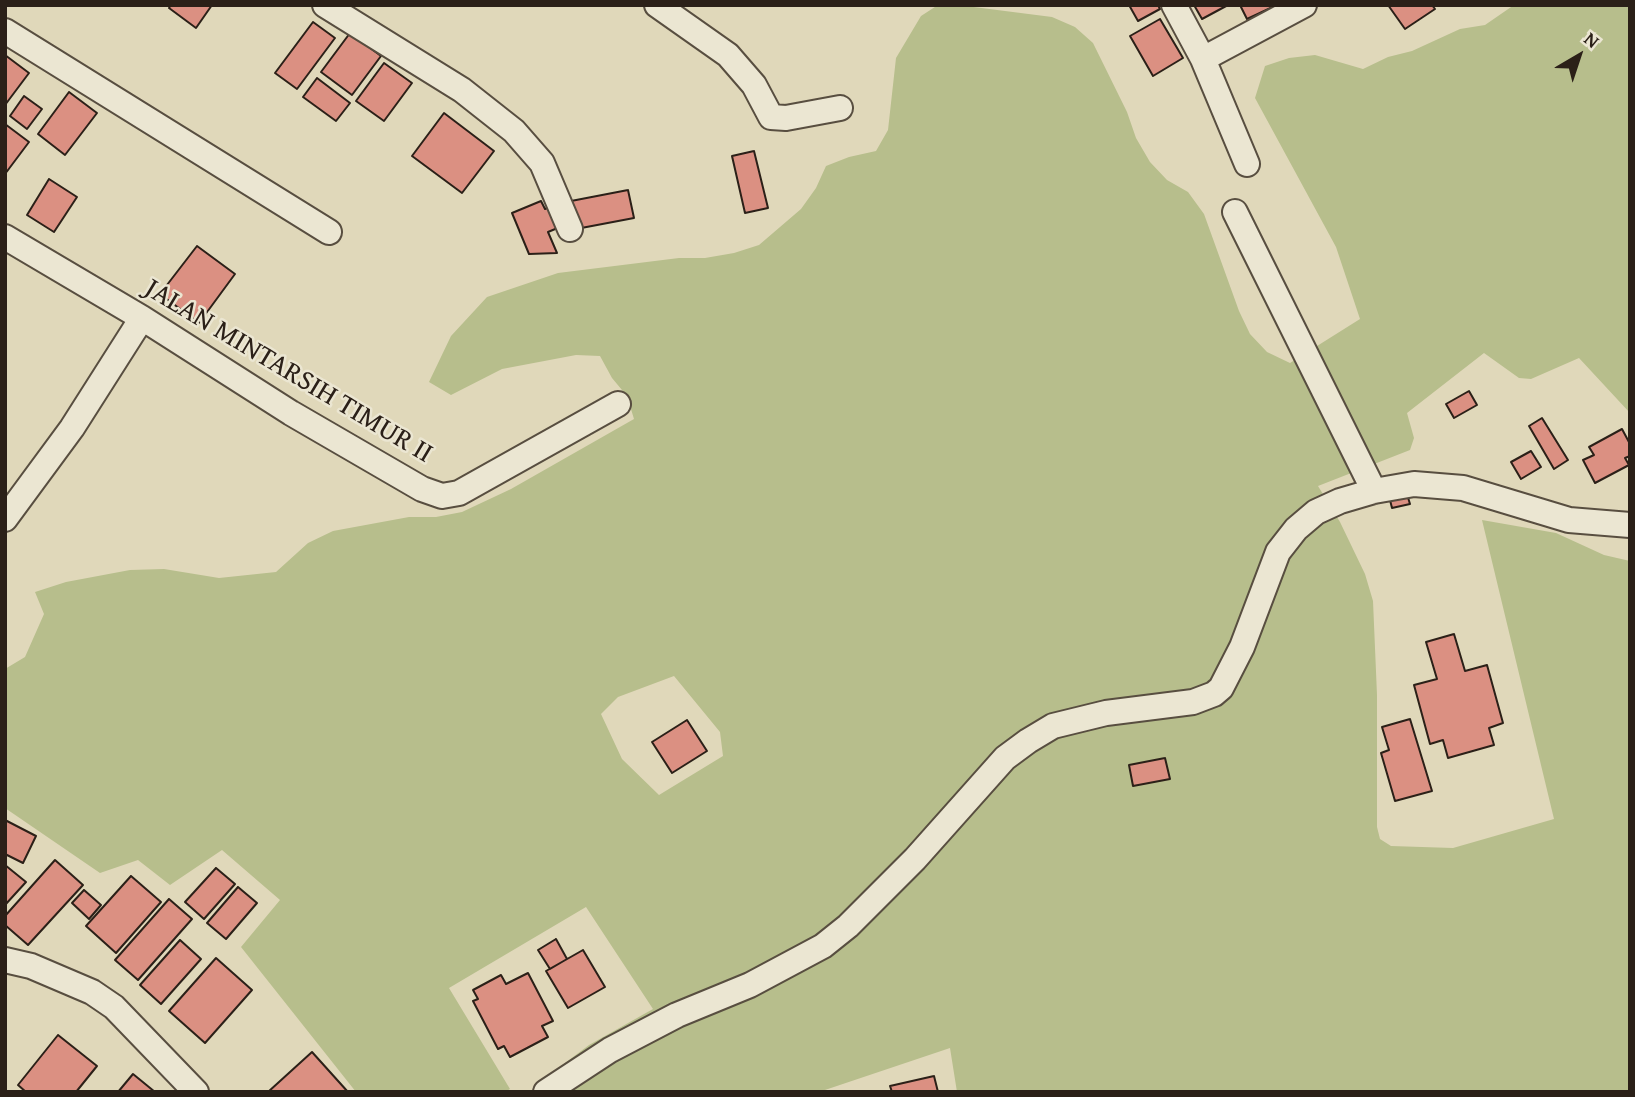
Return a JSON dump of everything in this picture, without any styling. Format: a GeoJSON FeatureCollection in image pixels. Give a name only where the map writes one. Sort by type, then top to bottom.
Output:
{"type":"FeatureCollection","features":[{"type":"Feature","properties":{"kind":"street"},"geometry":{"type":"LineString","coordinates":[[326,5],[462,90],[514,131],[542,163],[570,229]]}},
{"type":"Feature","properties":{"kind":"street"},"geometry":{"type":"LineString","coordinates":[[657,5],[728,55],[754,85],[771,117],[786,118],[840,108]]}},
{"type":"Feature","properties":{"kind":"street"},"geometry":{"type":"LineString","coordinates":[[1174,5],[1214,53],[1247,164]]}},
{"type":"Feature","properties":{"kind":"street"},"geometry":{"type":"LineString","coordinates":[[1214,53],[1304,5]]}},
{"type":"Feature","properties":{"kind":"street"},"geometry":{"type":"LineString","coordinates":[[5,31],[329,232]]}},
{"type":"Feature","properties":{"kind":"street"},"geometry":{"type":"LineString","coordinates":[[1235,212],[1374,491]]}},
{"type":"Feature","properties":{"kind":"street","name":"JALAN MINTARSIH TIMUR II"},"geometry":{"type":"LineString","coordinates":[[5,237],[142,318],[291,413],[422,489],[442,496],[459,493],[618,404]]}},
{"type":"Feature","properties":{"kind":"street"},"geometry":{"type":"LineString","coordinates":[[5,519],[72,428],[142,318]]}},
{"type":"Feature","properties":{"kind":"street"},"geometry":{"type":"LineString","coordinates":[[546,1092],[568,1075],[632,1038],[677,1015],[750,985],[823,946],[848,926],[896,878],[1005,758],[1053,726],[1106,713],[1193,702],[1214,694],[1221,688],[1242,647],[1278,552],[1296,529],[1316,512],[1340,501],[1374,491],[1413,484],[1463,488],[1569,520],[1630,525]]}},
{"type":"Feature","properties":{"kind":"street"},"geometry":{"type":"LineString","coordinates":[[5,960],[31,966],[92,992],[114,1007],[196,1092]]}},
{"type":"Feature","properties":{"kind":"green space"},"geometry":{"type":"Polygon","coordinates":[[[938,5],[958,5],[1052,17],[1075,27],[1093,43],[1127,112],[1136,138],[1150,162],[1167,180],[1188,192],[1204,214],[1250,334],[1267,352],[1290,363],[1360,319],[1336,247],[1255,98],[1265,66],[1289,58],[1315,55],[1363,69],[1460,29],[1485,25],[1514,5],[1630,5],[1630,413],[1579,358],[1531,379],[1519,378],[1484,353],[1407,413],[1414,438],[1410,450],[1318,486],[1340,522],[1365,574],[1373,601],[1377,695],[1377,827],[1380,839],[1391,846],[1453,848],[1554,819],[1482,520],[1556,533],[1604,555],[1630,561],[1630,1092],[957,1092],[950,1048],[819,1092],[558,1092],[557,1069],[589,1045],[653,1009],[586,907],[449,988],[510,1089],[505,1092],[356,1092],[241,947],[280,900],[222,850],[170,885],[138,860],[100,873],[5,808],[5,669],[25,657],[44,614],[35,592],[66,582],[130,570],[164,569],[219,578],[276,572],[308,543],[333,531],[409,517],[436,517],[462,512],[511,489],[634,419],[627,396],[612,378],[600,356],[576,355],[502,369],[451,395],[429,382],[451,336],[487,297],[558,273],[679,258],[705,258],[759,245],[801,209],[816,188],[826,166],[876,151],[888,130],[896,58],[921,16],[938,5]],[[674,676],[618,697],[601,714],[622,759],[659,795],[723,756],[720,732],[674,676]]]}},
{"type":"Feature","properties":{"kind":"building"},"geometry":{"type":"Polygon","coordinates":[[[171,5],[212,5],[196,28],[169,8],[171,5]]]}},
{"type":"Feature","properties":{"kind":"building"},"geometry":{"type":"Polygon","coordinates":[[[1129,5],[1158,5],[1160,9],[1138,21],[1129,5]]]}},
{"type":"Feature","properties":{"kind":"building"},"geometry":{"type":"Polygon","coordinates":[[[1194,5],[1228,5],[1202,19],[1194,5]]]}},
{"type":"Feature","properties":{"kind":"building"},"geometry":{"type":"Polygon","coordinates":[[[1240,5],[1277,5],[1247,19],[1240,5]]]}},
{"type":"Feature","properties":{"kind":"building"},"geometry":{"type":"Polygon","coordinates":[[[1388,5],[1432,5],[1435,9],[1405,29],[1388,5]]]}},
{"type":"Feature","properties":{"kind":"building"},"geometry":{"type":"Polygon","coordinates":[[[1160,19],[1183,58],[1153,76],[1130,36],[1160,19]]]}},
{"type":"Feature","properties":{"kind":"building"},"geometry":{"type":"Polygon","coordinates":[[[313,22],[335,38],[297,89],[275,73],[313,22]]]}},
{"type":"Feature","properties":{"kind":"building"},"geometry":{"type":"Polygon","coordinates":[[[350,33],[381,56],[352,95],[321,72],[350,33]]]}},
{"type":"Feature","properties":{"kind":"building"},"geometry":{"type":"Polygon","coordinates":[[[5,55],[29,73],[5,105],[5,55]]]}},
{"type":"Feature","properties":{"kind":"building"},"geometry":{"type":"Polygon","coordinates":[[[384,63],[412,83],[384,121],[356,101],[384,63]]]}},
{"type":"Feature","properties":{"kind":"building"},"geometry":{"type":"Polygon","coordinates":[[[317,78],[350,103],[336,121],[303,97],[317,78]]]}},
{"type":"Feature","properties":{"kind":"building"},"geometry":{"type":"Polygon","coordinates":[[[69,92],[97,113],[65,155],[38,134],[69,92]]]}},
{"type":"Feature","properties":{"kind":"building"},"geometry":{"type":"Polygon","coordinates":[[[24,96],[42,109],[27,129],[10,116],[24,96]]]}},
{"type":"Feature","properties":{"kind":"building"},"geometry":{"type":"Polygon","coordinates":[[[444,113],[494,151],[462,193],[412,156],[444,113]]]}},
{"type":"Feature","properties":{"kind":"building"},"geometry":{"type":"Polygon","coordinates":[[[5,124],[29,142],[5,174],[5,124]]]}},
{"type":"Feature","properties":{"kind":"building"},"geometry":{"type":"Polygon","coordinates":[[[754,151],[768,208],[745,213],[732,156],[754,151]]]}},
{"type":"Feature","properties":{"kind":"building"},"geometry":{"type":"Polygon","coordinates":[[[49,179],[77,197],[54,232],[27,215],[49,179]]]}},
{"type":"Feature","properties":{"kind":"building"},"geometry":{"type":"Polygon","coordinates":[[[628,190],[634,218],[576,229],[571,201],[628,190]]]}},
{"type":"Feature","properties":{"kind":"building"},"geometry":{"type":"Polygon","coordinates":[[[541,201],[545,209],[552,206],[560,227],[548,232],[557,253],[529,254],[512,213],[541,201]]]}},
{"type":"Feature","properties":{"kind":"building"},"geometry":{"type":"Polygon","coordinates":[[[197,246],[235,274],[199,323],[160,294],[197,246]]]}},
{"type":"Feature","properties":{"kind":"building"},"geometry":{"type":"Polygon","coordinates":[[[1469,391],[1477,405],[1454,418],[1446,404],[1469,391]]]}},
{"type":"Feature","properties":{"kind":"building"},"geometry":{"type":"Polygon","coordinates":[[[1542,418],[1568,460],[1554,469],[1529,426],[1542,418]]]}},
{"type":"Feature","properties":{"kind":"building"},"geometry":{"type":"Polygon","coordinates":[[[1622,429],[1630,444],[1630,456],[1625,458],[1629,465],[1595,483],[1583,460],[1594,455],[1589,447],[1622,429]]]}},
{"type":"Feature","properties":{"kind":"building"},"geometry":{"type":"Polygon","coordinates":[[[1531,451],[1541,467],[1521,479],[1511,462],[1531,451]]]}},
{"type":"Feature","properties":{"kind":"building"},"geometry":{"type":"Polygon","coordinates":[[[1406,491],[1410,504],[1392,508],[1389,496],[1406,491]]]}},
{"type":"Feature","properties":{"kind":"building"},"geometry":{"type":"Polygon","coordinates":[[[1454,634],[1465,671],[1487,665],[1503,723],[1489,728],[1494,745],[1448,758],[1443,740],[1430,744],[1414,685],[1437,679],[1426,642],[1454,634]]]}},
{"type":"Feature","properties":{"kind":"building"},"geometry":{"type":"Polygon","coordinates":[[[1410,719],[1432,791],[1395,801],[1381,753],[1389,750],[1382,727],[1410,719]]]}},
{"type":"Feature","properties":{"kind":"building"},"geometry":{"type":"Polygon","coordinates":[[[687,720],[707,751],[672,773],[652,742],[687,720]]]}},
{"type":"Feature","properties":{"kind":"building"},"geometry":{"type":"Polygon","coordinates":[[[1165,758],[1170,779],[1133,786],[1129,765],[1165,758]]]}},
{"type":"Feature","properties":{"kind":"building"},"geometry":{"type":"Polygon","coordinates":[[[5,820],[36,836],[23,863],[5,854],[5,820]]]}},
{"type":"Feature","properties":{"kind":"building"},"geometry":{"type":"Polygon","coordinates":[[[55,860],[83,885],[28,945],[5,925],[5,916],[55,860]]]}},
{"type":"Feature","properties":{"kind":"building"},"geometry":{"type":"Polygon","coordinates":[[[5,865],[26,882],[5,905],[5,865]]]}},
{"type":"Feature","properties":{"kind":"building"},"geometry":{"type":"Polygon","coordinates":[[[216,868],[235,884],[204,919],[185,902],[216,868]]]}},
{"type":"Feature","properties":{"kind":"building"},"geometry":{"type":"Polygon","coordinates":[[[131,876],[161,902],[116,953],[86,926],[131,876]]]}},
{"type":"Feature","properties":{"kind":"building"},"geometry":{"type":"Polygon","coordinates":[[[238,887],[257,903],[226,939],[207,923],[238,887]]]}},
{"type":"Feature","properties":{"kind":"building"},"geometry":{"type":"Polygon","coordinates":[[[84,890],[101,905],[89,919],[72,903],[84,890]]]}},
{"type":"Feature","properties":{"kind":"building"},"geometry":{"type":"Polygon","coordinates":[[[169,899],[192,919],[138,980],[115,960],[169,899]]]}},
{"type":"Feature","properties":{"kind":"building"},"geometry":{"type":"Polygon","coordinates":[[[556,939],[567,959],[550,969],[538,950],[556,939]]]}},
{"type":"Feature","properties":{"kind":"building"},"geometry":{"type":"Polygon","coordinates":[[[180,940],[201,959],[161,1004],[140,985],[180,940]]]}},
{"type":"Feature","properties":{"kind":"building"},"geometry":{"type":"Polygon","coordinates":[[[583,950],[605,987],[568,1008],[546,971],[583,950]]]}},
{"type":"Feature","properties":{"kind":"building"},"geometry":{"type":"Polygon","coordinates":[[[216,958],[252,990],[205,1043],[169,1011],[216,958]]]}},
{"type":"Feature","properties":{"kind":"building"},"geometry":{"type":"Polygon","coordinates":[[[528,973],[553,1021],[542,1026],[548,1037],[510,1057],[504,1046],[498,1049],[473,1001],[478,999],[473,990],[501,975],[506,984],[528,973]]]}},
{"type":"Feature","properties":{"kind":"building"},"geometry":{"type":"Polygon","coordinates":[[[58,1035],[97,1066],[76,1092],[26,1092],[18,1085],[58,1035]]]}},
{"type":"Feature","properties":{"kind":"building"},"geometry":{"type":"Polygon","coordinates":[[[312,1052],[348,1092],[268,1092],[312,1052]]]}},
{"type":"Feature","properties":{"kind":"building"},"geometry":{"type":"Polygon","coordinates":[[[133,1074],[155,1092],[118,1092],[133,1074]]]}},
{"type":"Feature","properties":{"kind":"building"},"geometry":{"type":"Polygon","coordinates":[[[934,1076],[938,1092],[892,1092],[890,1086],[934,1076]]]}}]}
